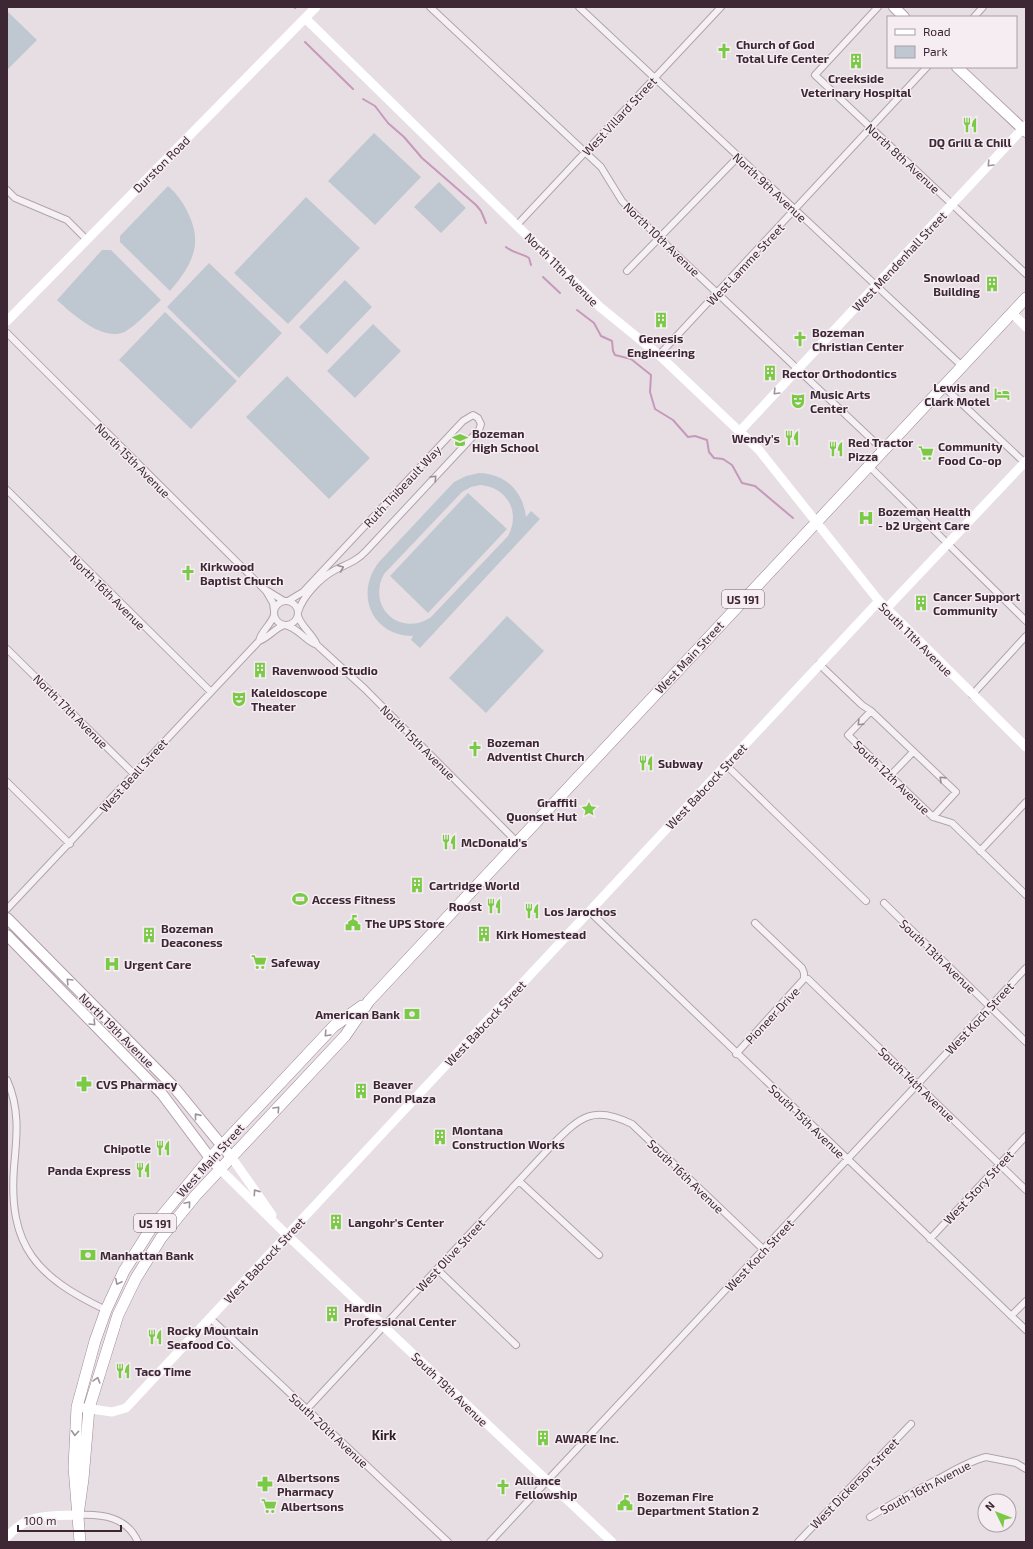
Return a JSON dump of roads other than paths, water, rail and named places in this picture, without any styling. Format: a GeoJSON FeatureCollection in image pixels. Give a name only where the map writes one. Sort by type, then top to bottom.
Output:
{"type":"FeatureCollection","features":[{"type":"Feature","properties":{"kind":"highway","name":"West Main Street"},"geometry":{"type":"LineString","coordinates":[[78,1515],[83,1478],[88,1408],[118,1315],[136,1278],[161,1238],[220,1169],[232,1158],[345,1036],[369,1001],[516,841],[943,386],[1021,307]]}},
{"type":"Feature","properties":{"kind":"highway","name":"West Main Street"},"geometry":{"type":"LineString","coordinates":[[80,1542],[74,1467],[77,1407],[95,1341],[106,1310],[124,1271],[150,1230],[210,1158],[334,1026],[369,1001]]}},
{"type":"Feature","properties":{"kind":"main road"},"geometry":{"type":"LineString","coordinates":[[894,7],[903,16]]}},
{"type":"Feature","properties":{"kind":"main road"},"geometry":{"type":"LineString","coordinates":[[958,68],[1025,129]]}},
{"type":"Feature","properties":{"kind":"main road","name":"North 19th Avenue"},"geometry":{"type":"LineString","coordinates":[[7,918],[173,1086],[222,1146]]}},
{"type":"Feature","properties":{"kind":"main road","name":"North 19th Avenue"},"geometry":{"type":"LineString","coordinates":[[7,935],[162,1094],[210,1158]]}},
{"type":"Feature","properties":{"kind":"main road","name":"South 19th Avenue"},"geometry":{"type":"LineString","coordinates":[[222,1146],[232,1158]]}},
{"type":"Feature","properties":{"kind":"main road","name":"South 19th Avenue"},"geometry":{"type":"LineString","coordinates":[[210,1158],[220,1169]]}},
{"type":"Feature","properties":{"kind":"street","name":"Durston Road"},"geometry":{"type":"LineString","coordinates":[[7,322],[316,7]]}},
{"type":"Feature","properties":{"kind":"street","name":"North 10th Avenue"},"geometry":{"type":"LineString","coordinates":[[430,7],[586,152],[600,167],[622,201],[659,238],[884,450]]}},
{"type":"Feature","properties":{"kind":"street","name":"North 9th Avenue"},"geometry":{"type":"LineString","coordinates":[[579,7],[737,158],[962,366]]}},
{"type":"Feature","properties":{"kind":"street","name":"West Villard Street"},"geometry":{"type":"LineString","coordinates":[[517,225],[721,7]]}},
{"type":"Feature","properties":{"kind":"street","name":"North 8th Avenue"},"geometry":{"type":"LineString","coordinates":[[878,7],[816,75],[1026,274]]}},
{"type":"Feature","properties":{"kind":"street"},"geometry":{"type":"LineString","coordinates":[[975,16],[983,7]]}},
{"type":"Feature","properties":{"kind":"street","name":"North 11th Avenue"},"geometry":{"type":"LineString","coordinates":[[305,18],[600,307],[659,355],[740,431],[772,465],[816,522]]}},
{"type":"Feature","properties":{"kind":"street","name":"West Lamme Street"},"geometry":{"type":"LineString","coordinates":[[659,355],[926,68]]}},
{"type":"Feature","properties":{"kind":"street","name":"West Mendenhall Street"},"geometry":{"type":"LineString","coordinates":[[740,431],[952,204],[1025,129]]}},
{"type":"Feature","properties":{"kind":"street"},"geometry":{"type":"LineString","coordinates":[[627,271],[737,158]]}},
{"type":"Feature","properties":{"kind":"street"},"geometry":{"type":"LineString","coordinates":[[7,190],[16,198],[67,220],[87,240]]}},
{"type":"Feature","properties":{"kind":"street"},"geometry":{"type":"LineString","coordinates":[[1021,307],[1026,327]]}},
{"type":"Feature","properties":{"kind":"street","name":"North 15th Avenue"},"geometry":{"type":"LineString","coordinates":[[7,333],[260,586],[273,603],[274,613]]}},
{"type":"Feature","properties":{"kind":"street"},"geometry":{"type":"LineString","coordinates":[[886,609],[1026,463],[943,386]]}},
{"type":"Feature","properties":{"kind":"street","name":"Ruth Thibeault Way"},"geometry":{"type":"LineString","coordinates":[[286,601],[304,592],[462,421],[473,415],[478,418],[481,424],[479,430],[366,551],[356,560],[327,576],[304,600],[298,614]]}},
{"type":"Feature","properties":{"kind":"street"},"geometry":{"type":"LineString","coordinates":[[869,466],[1026,621]]}},
{"type":"Feature","properties":{"kind":"street","name":"North 16th Avenue"},"geometry":{"type":"LineString","coordinates":[[7,490],[211,692]]}},
{"type":"Feature","properties":{"kind":"street","name":"South 11th Avenue"},"geometry":{"type":"LineString","coordinates":[[816,522],[878,601],[1026,747]]}},
{"type":"Feature","properties":{"kind":"street","name":"North 15th Avenue"},"geometry":{"type":"LineString","coordinates":[[260,586],[286,601]]}},
{"type":"Feature","properties":{"kind":"street"},"geometry":{"type":"LineString","coordinates":[[286,601],[295,605],[298,614],[293,623],[285,625],[278,622],[274,613],[277,604],[286,601]]}},
{"type":"Feature","properties":{"kind":"street","name":"West Babcock Street"},"geometry":{"type":"LineString","coordinates":[[77,1407],[112,1412],[126,1408],[878,601]]}},
{"type":"Feature","properties":{"kind":"street","name":"West Beall Street"},"geometry":{"type":"LineString","coordinates":[[259,641],[260,636],[270,624],[274,613]]}},
{"type":"Feature","properties":{"kind":"street","name":"North 15th Avenue"},"geometry":{"type":"LineString","coordinates":[[298,614],[304,628],[315,640],[317,645],[365,689],[516,841]]}},
{"type":"Feature","properties":{"kind":"street","name":"North 15th Avenue"},"geometry":{"type":"LineString","coordinates":[[285,625],[295,628],[311,643],[317,645]]}},
{"type":"Feature","properties":{"kind":"street","name":"West Beall Street"},"geometry":{"type":"LineString","coordinates":[[7,909],[70,844],[259,641],[264,639],[275,629],[285,625]]}},
{"type":"Feature","properties":{"kind":"street"},"geometry":{"type":"LineString","coordinates":[[972,695],[1026,636]]}},
{"type":"Feature","properties":{"kind":"street","name":"North 17th Avenue"},"geometry":{"type":"LineString","coordinates":[[7,649],[134,774]]}},
{"type":"Feature","properties":{"kind":"street"},"geometry":{"type":"LineString","coordinates":[[820,664],[956,792],[933,817]]}},
{"type":"Feature","properties":{"kind":"street","name":"South 12th Avenue"},"geometry":{"type":"LineString","coordinates":[[871,711],[848,735],[933,817],[952,823],[1026,895]]}},
{"type":"Feature","properties":{"kind":"street"},"geometry":{"type":"LineString","coordinates":[[890,776],[913,752]]}},
{"type":"Feature","properties":{"kind":"street"},"geometry":{"type":"LineString","coordinates":[[726,765],[866,901]]}},
{"type":"Feature","properties":{"kind":"street"},"geometry":{"type":"LineString","coordinates":[[7,782],[70,844]]}},
{"type":"Feature","properties":{"kind":"street"},"geometry":{"type":"LineString","coordinates":[[980,851],[1026,802]]}},
{"type":"Feature","properties":{"kind":"street","name":"South 13th Avenue"},"geometry":{"type":"LineString","coordinates":[[884,903],[1026,1042]]}},
{"type":"Feature","properties":{"kind":"street","name":"South 15th Avenue"},"geometry":{"type":"LineString","coordinates":[[589,911],[736,1054],[1026,1330]]}},
{"type":"Feature","properties":{"kind":"street","name":"Pioneer Drive"},"geometry":{"type":"LineString","coordinates":[[736,1054],[804,979],[802,968],[755,923]]}},
{"type":"Feature","properties":{"kind":"street","name":"West Koch Street"},"geometry":{"type":"LineString","coordinates":[[490,1542],[1026,968]]}},
{"type":"Feature","properties":{"kind":"street","name":"South 14th Avenue"},"geometry":{"type":"LineString","coordinates":[[808,980],[918,1084],[1026,1190]]}},
{"type":"Feature","properties":{"kind":"street"},"geometry":{"type":"LineString","coordinates":[[7,1080],[16,1108],[17,1135],[13,1201],[19,1230],[24,1244],[36,1262],[55,1282],[76,1296],[106,1310]]}},
{"type":"Feature","properties":{"kind":"street","name":"West Olive Street"},"geometry":{"type":"LineString","coordinates":[[307,1409],[569,1128],[585,1117],[600,1114]]}},
{"type":"Feature","properties":{"kind":"street","name":"South 16th Avenue"},"geometry":{"type":"LineString","coordinates":[[600,1114],[614,1115],[633,1126],[764,1250]]}},
{"type":"Feature","properties":{"kind":"street","name":"West Story Street"},"geometry":{"type":"LineString","coordinates":[[930,1239],[1026,1136]]}},
{"type":"Feature","properties":{"kind":"street","name":"South 19th Avenue"},"geometry":{"type":"LineString","coordinates":[[232,1158],[287,1236]]}},
{"type":"Feature","properties":{"kind":"street","name":"South 19th Avenue"},"geometry":{"type":"LineString","coordinates":[[220,1169],[287,1236],[612,1542]]}},
{"type":"Feature","properties":{"kind":"street"},"geometry":{"type":"LineString","coordinates":[[519,1180],[599,1255]]}},
{"type":"Feature","properties":{"kind":"street"},"geometry":{"type":"LineString","coordinates":[[437,1269],[516,1345]]}},
{"type":"Feature","properties":{"kind":"street"},"geometry":{"type":"LineString","coordinates":[[1011,1316],[1026,1301]]}},
{"type":"Feature","properties":{"kind":"street","name":"South 20th Avenue"},"geometry":{"type":"LineString","coordinates":[[210,1318],[448,1542]]}},
{"type":"Feature","properties":{"kind":"street","name":"West Dickerson Street"},"geometry":{"type":"LineString","coordinates":[[798,1542],[911,1424]]}},
{"type":"Feature","properties":{"kind":"street","name":"South 16th Avenue"},"geometry":{"type":"LineString","coordinates":[[870,1517],[911,1492],[964,1465],[982,1458],[986,1457],[1016,1463],[1026,1469]]}},
{"type":"Feature","properties":{"kind":"street"},"geometry":{"type":"LineString","coordinates":[[7,1537],[24,1522],[32,1518],[96,1514],[115,1519],[125,1524],[134,1532],[138,1542]]}},
{"type":"Feature","properties":{"kind":"waterway"},"geometry":{"type":"LineString","coordinates":[[305,42],[353,89]]}},
{"type":"Feature","properties":{"kind":"waterway"},"geometry":{"type":"LineString","coordinates":[[363,99],[375,106],[388,123],[404,137],[422,158],[476,205],[481,211],[486,223]]}},
{"type":"Feature","properties":{"kind":"waterway"},"geometry":{"type":"LineString","coordinates":[[506,247],[511,251],[529,258],[531,265]]}},
{"type":"Feature","properties":{"kind":"waterway"},"geometry":{"type":"LineString","coordinates":[[543,277],[560,293]]}},
{"type":"Feature","properties":{"kind":"waterway"},"geometry":{"type":"LineString","coordinates":[[577,310],[594,323],[601,336],[612,341],[615,355],[631,359],[651,375],[650,392],[655,409],[673,420],[688,437],[695,436],[707,440],[709,452],[714,458],[723,459],[732,465],[742,483],[755,486],[793,518]]}},
{"type":"Feature","properties":{"kind":"place","name":"Church of God Total Life Center"},"geometry":{"type":"Point","coordinates":[724,51]}},
{"type":"Feature","properties":{"kind":"place","name":"Creekside Veterinary Hospital"},"geometry":{"type":"Point","coordinates":[856,61]}},
{"type":"Feature","properties":{"kind":"place","name":"DQ Grill & Chill"},"geometry":{"type":"Point","coordinates":[970,125]}},
{"type":"Feature","properties":{"kind":"place","name":"Snowload Building"},"geometry":{"type":"Point","coordinates":[992,284]}},
{"type":"Feature","properties":{"kind":"place","name":"Genesis Engineering"},"geometry":{"type":"Point","coordinates":[661,320]}},
{"type":"Feature","properties":{"kind":"place","name":"Bozeman Christian Center"},"geometry":{"type":"Point","coordinates":[800,339]}},
{"type":"Feature","properties":{"kind":"place","name":"Rector Orthodontics"},"geometry":{"type":"Point","coordinates":[770,373]}},
{"type":"Feature","properties":{"kind":"place","name":"Lewis and Clark Motel"},"geometry":{"type":"Point","coordinates":[1002,394]}},
{"type":"Feature","properties":{"kind":"place","name":"Music Arts Center"},"geometry":{"type":"Point","coordinates":[798,401]}},
{"type":"Feature","properties":{"kind":"place","name":"Wendy's"},"geometry":{"type":"Point","coordinates":[792,438]}},
{"type":"Feature","properties":{"kind":"place","name":"Bozeman High School"},"geometry":{"type":"Point","coordinates":[460,440]}},
{"type":"Feature","properties":{"kind":"place","name":"Red Tractor Pizza"},"geometry":{"type":"Point","coordinates":[836,449]}},
{"type":"Feature","properties":{"kind":"place","name":"Community Food Co-op"},"geometry":{"type":"Point","coordinates":[926,453]}},
{"type":"Feature","properties":{"kind":"place","name":"Bozeman Health - b2 Urgent Care"},"geometry":{"type":"Point","coordinates":[866,518]}},
{"type":"Feature","properties":{"kind":"place","name":"Kirkwood Baptist Church"},"geometry":{"type":"Point","coordinates":[188,573]}},
{"type":"Feature","properties":{"kind":"place","name":"Cancer Support Community"},"geometry":{"type":"Point","coordinates":[921,603]}},
{"type":"Feature","properties":{"kind":"place","name":"Ravenwood Studio"},"geometry":{"type":"Point","coordinates":[260,670]}},
{"type":"Feature","properties":{"kind":"place","name":"Kaleidoscope Theater"},"geometry":{"type":"Point","coordinates":[239,699]}},
{"type":"Feature","properties":{"kind":"place","name":"Bozeman Adventist Church"},"geometry":{"type":"Point","coordinates":[475,749]}},
{"type":"Feature","properties":{"kind":"place","name":"Subway"},"geometry":{"type":"Point","coordinates":[646,763]}},
{"type":"Feature","properties":{"kind":"place","name":"Graffiti Quonset Hut"},"geometry":{"type":"Point","coordinates":[589,809]}},
{"type":"Feature","properties":{"kind":"place","name":"McDonald's"},"geometry":{"type":"Point","coordinates":[449,842]}},
{"type":"Feature","properties":{"kind":"place","name":"Cartridge World"},"geometry":{"type":"Point","coordinates":[417,885]}},
{"type":"Feature","properties":{"kind":"place","name":"Access Fitness"},"geometry":{"type":"Point","coordinates":[300,899]}},
{"type":"Feature","properties":{"kind":"place","name":"Roost"},"geometry":{"type":"Point","coordinates":[494,906]}},
{"type":"Feature","properties":{"kind":"place","name":"Los Jarochos"},"geometry":{"type":"Point","coordinates":[532,911]}},
{"type":"Feature","properties":{"kind":"place","name":"The UPS Store"},"geometry":{"type":"Point","coordinates":[353,923]}},
{"type":"Feature","properties":{"kind":"place","name":"Kirk Homestead"},"geometry":{"type":"Point","coordinates":[484,934]}},
{"type":"Feature","properties":{"kind":"place","name":"Bozeman Deaconess"},"geometry":{"type":"Point","coordinates":[149,935]}},
{"type":"Feature","properties":{"kind":"place","name":"Safeway"},"geometry":{"type":"Point","coordinates":[259,962]}},
{"type":"Feature","properties":{"kind":"place","name":"Urgent Care"},"geometry":{"type":"Point","coordinates":[112,964]}},
{"type":"Feature","properties":{"kind":"place","name":"American Bank"},"geometry":{"type":"Point","coordinates":[412,1014]}},
{"type":"Feature","properties":{"kind":"place","name":"CVS Pharmacy"},"geometry":{"type":"Point","coordinates":[84,1084]}},
{"type":"Feature","properties":{"kind":"place","name":"Beaver Pond Plaza"},"geometry":{"type":"Point","coordinates":[361,1091]}},
{"type":"Feature","properties":{"kind":"place","name":"Montana Construction Works"},"geometry":{"type":"Point","coordinates":[440,1137]}},
{"type":"Feature","properties":{"kind":"place","name":"Chipotle"},"geometry":{"type":"Point","coordinates":[163,1148]}},
{"type":"Feature","properties":{"kind":"place","name":"Panda Express"},"geometry":{"type":"Point","coordinates":[143,1170]}},
{"type":"Feature","properties":{"kind":"place","name":"Langohr's Center"},"geometry":{"type":"Point","coordinates":[336,1222]}},
{"type":"Feature","properties":{"kind":"place","name":"Manhattan Bank"},"geometry":{"type":"Point","coordinates":[88,1255]}},
{"type":"Feature","properties":{"kind":"place","name":"Hardin Professional Center"},"geometry":{"type":"Point","coordinates":[332,1314]}},
{"type":"Feature","properties":{"kind":"place","name":"Rocky Mountain Seafood Co."},"geometry":{"type":"Point","coordinates":[155,1337]}},
{"type":"Feature","properties":{"kind":"place","name":"Taco Time"},"geometry":{"type":"Point","coordinates":[123,1371]}},
{"type":"Feature","properties":{"kind":"place","name":"AWARE Inc."},"geometry":{"type":"Point","coordinates":[543,1438]}},
{"type":"Feature","properties":{"kind":"place","name":"Albertsons Pharmacy"},"geometry":{"type":"Point","coordinates":[265,1484]}},
{"type":"Feature","properties":{"kind":"place","name":"Alliance Fellowship"},"geometry":{"type":"Point","coordinates":[503,1487]}},
{"type":"Feature","properties":{"kind":"place","name":"Bozeman Fire Department Station 2"},"geometry":{"type":"Point","coordinates":[625,1503]}},
{"type":"Feature","properties":{"kind":"place","name":"Albertsons"},"geometry":{"type":"Point","coordinates":[269,1506]}},
{"type":"Feature","properties":{"kind":"district","name":"Kirk"},"geometry":{"type":"Point","coordinates":[384,1435]}}]}
